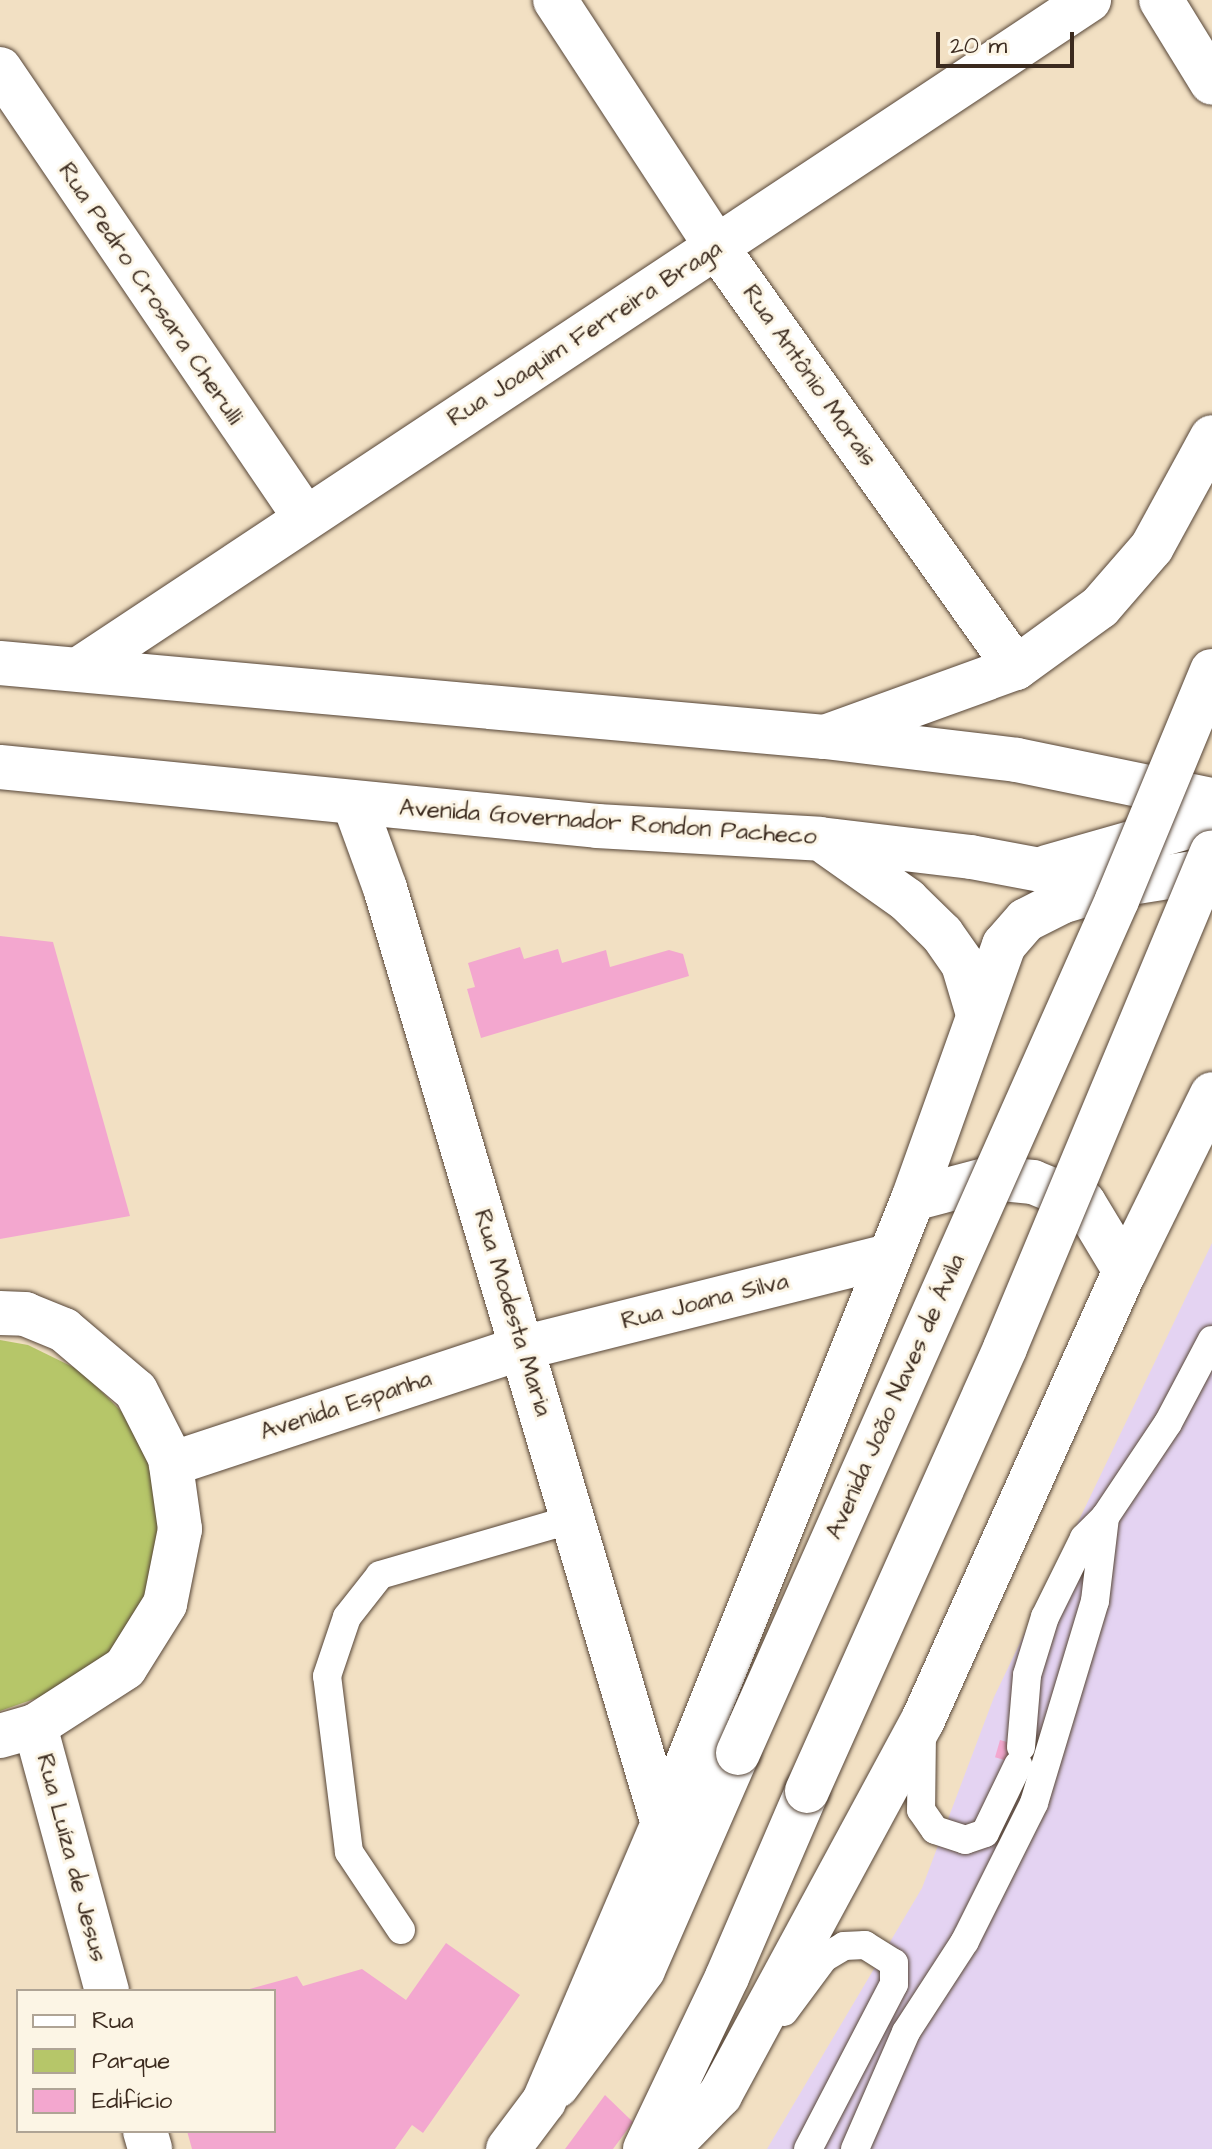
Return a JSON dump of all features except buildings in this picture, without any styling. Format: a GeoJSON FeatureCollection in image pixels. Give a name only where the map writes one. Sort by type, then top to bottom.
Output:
{"type":"FeatureCollection","features":[{"type":"Feature","properties":{"kind":"main road","name":"Rua Antônio Morais"},"geometry":{"type":"LineString","coordinates":[[555,0],[718,249],[1016,668]]}},
{"type":"Feature","properties":{"kind":"main road","name":"Rua Joaquim Ferreira Braga"},"geometry":{"type":"LineString","coordinates":[[82,667],[169,614],[304,516],[718,249],[1089,0]]}},
{"type":"Feature","properties":{"kind":"main road"},"geometry":{"type":"LineString","coordinates":[[1161,0],[1212,83]]}},
{"type":"Feature","properties":{"kind":"main road","name":"Rua Pedro Crosara Cherulli"},"geometry":{"type":"LineString","coordinates":[[0,69],[304,516]]}},
{"type":"Feature","properties":{"kind":"main road"},"geometry":{"type":"LineString","coordinates":[[825,737],[1016,668],[1100,607],[1152,547],[1212,437]]}},
{"type":"Feature","properties":{"kind":"main road"},"geometry":{"type":"LineString","coordinates":[[0,663],[82,667],[825,737],[1017,760],[1212,800]]}},
{"type":"Feature","properties":{"kind":"main road","name":"Avenida João Naves de Ávila"},"geometry":{"type":"LineString","coordinates":[[508,2149],[643,1970],[1117,900],[1212,671]]}},
{"type":"Feature","properties":{"kind":"main road","name":"Avenida Governador Rondon Pacheco"},"geometry":{"type":"LineString","coordinates":[[0,767],[597,826],[820,839],[1040,869],[1212,906]]}},
{"type":"Feature","properties":{"kind":"main road","name":"Rua Modesta Maria"},"geometry":{"type":"LineString","coordinates":[[354,803],[385,888],[663,1824]]}},
{"type":"Feature","properties":{"kind":"main road"},"geometry":{"type":"LineString","coordinates":[[1040,869],[1212,820]]}},
{"type":"Feature","properties":{"kind":"main road"},"geometry":{"type":"LineString","coordinates":[[820,839],[898,893],[942,934],[963,964],[977,1011]]}},
{"type":"Feature","properties":{"kind":"main road"},"geometry":{"type":"LineString","coordinates":[[645,2149],[727,1977],[1005,1348],[1212,852]]}},
{"type":"Feature","properties":{"kind":"main road"},"geometry":{"type":"LineString","coordinates":[[1118,885],[1212,870]]}},
{"type":"Feature","properties":{"kind":"main road","name":"Avenida João Naves de Ávila"},"geometry":{"type":"LineString","coordinates":[[544,2101],[663,1824],[887,1256],[913,1199],[977,1011],[1004,945],[1026,920],[1118,885]]}},
{"type":"Feature","properties":{"kind":"main road"},"geometry":{"type":"LineString","coordinates":[[667,2149],[720,2095],[922,1722],[1125,1271],[1212,1094]]}},
{"type":"Feature","properties":{"kind":"main road"},"geometry":{"type":"LineString","coordinates":[[913,1199],[992,1178],[1033,1182],[1084,1203],[1125,1271]]}},
{"type":"Feature","properties":{"kind":"main road","name":"Rua Joana Silva"},"geometry":{"type":"LineString","coordinates":[[522,1348],[887,1256]]}},
{"type":"Feature","properties":{"kind":"main road"},"geometry":{"type":"LineString","coordinates":[[0,1313],[25,1314],[64,1330],[136,1391],[171,1464],[180,1529],[165,1604],[125,1668],[17,1731]]}},
{"type":"Feature","properties":{"kind":"main road","name":"Avenida Espanha"},"geometry":{"type":"LineString","coordinates":[[171,1464],[522,1348]]}},
{"type":"Feature","properties":{"kind":"main road","name":"Rua Luíza de Jesus"},"geometry":{"type":"LineString","coordinates":[[17,1731],[106,1989]]}},
{"type":"Feature","properties":{"kind":"lane"},"geometry":{"type":"LineString","coordinates":[[922,1722],[921,1810],[935,1830],[965,1840],[985,1833],[1020,1756],[1025,1685],[1045,1617],[1084,1538],[1105,1517],[1168,1423],[1212,1340]]}},
{"type":"Feature","properties":{"kind":"lane"},"geometry":{"type":"LineString","coordinates":[[855,2149],[906,2032],[965,1941],[1034,1803],[1095,1601],[1105,1517]]}},
{"type":"Feature","properties":{"kind":"lane"},"geometry":{"type":"LineString","coordinates":[[401,1930],[349,1852],[327,1676],[347,1617],[380,1575],[573,1519]]}},
{"type":"Feature","properties":{"kind":"lane"},"geometry":{"type":"LineString","coordinates":[[720,2095],[824,1958],[844,1946],[865,1945],[886,1953],[894,1963],[894,1984],[808,2149]]}},
{"type":"Feature","properties":{"kind":"shaded area"},"geometry":{"type":"Polygon","coordinates":[[[1212,1243],[1212,2149],[767,2149],[922,1888],[994,1697],[1212,1243]]]}},
{"type":"Feature","properties":{"kind":"green space"},"geometry":{"type":"Polygon","coordinates":[[[0,1340],[28,1345],[81,1371],[123,1413],[150,1466],[159,1525],[151,1585],[120,1641],[74,1685],[0,1711],[0,1340]]]}}]}
